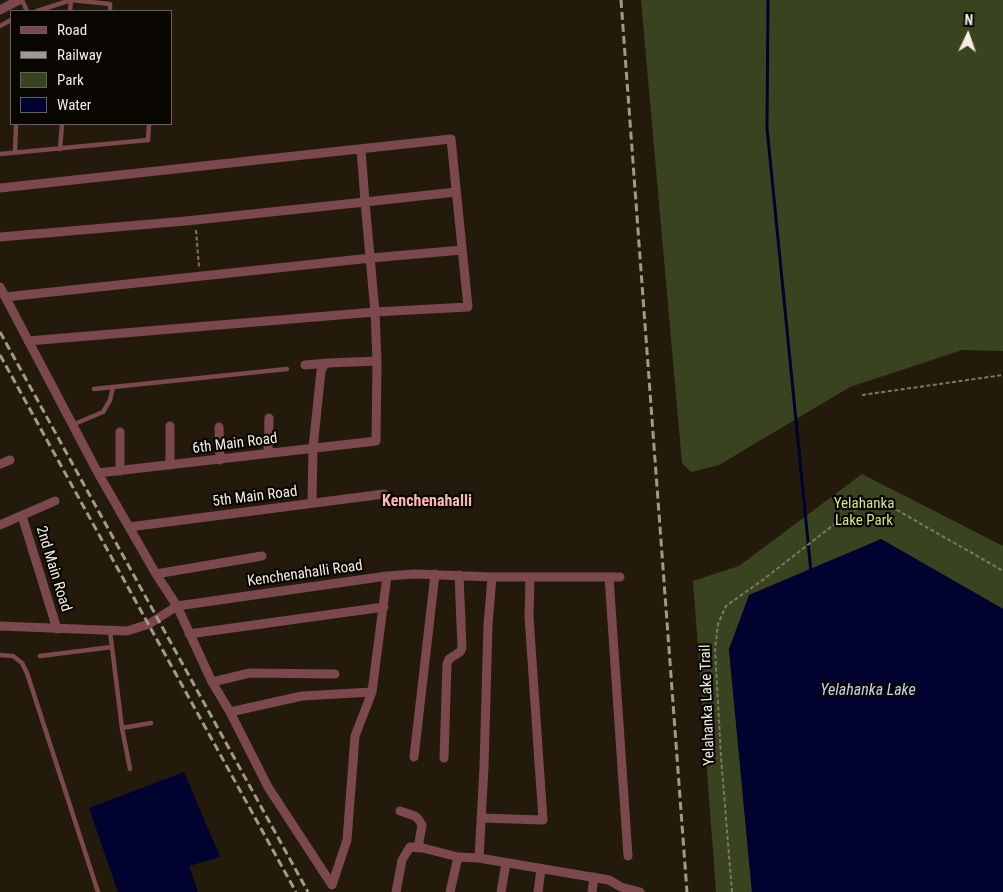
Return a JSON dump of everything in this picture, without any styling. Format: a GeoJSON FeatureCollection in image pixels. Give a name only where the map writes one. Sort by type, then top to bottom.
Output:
{"type":"FeatureCollection","features":[{"type":"Feature","properties":{"kind":"street"},"geometry":{"type":"LineString","coordinates":[[0,10],[20,0]]}},
{"type":"Feature","properties":{"kind":"street"},"geometry":{"type":"LineString","coordinates":[[0,188],[451,139],[468,307],[375,312],[28,341]]}},
{"type":"Feature","properties":{"kind":"street"},"geometry":{"type":"LineString","coordinates":[[305,365],[377,361],[371,258],[361,149]]}},
{"type":"Feature","properties":{"kind":"street"},"geometry":{"type":"LineString","coordinates":[[0,237],[195,220],[456,192]]}},
{"type":"Feature","properties":{"kind":"street"},"geometry":{"type":"LineString","coordinates":[[5,297],[462,250]]}},
{"type":"Feature","properties":{"kind":"street"},"geometry":{"type":"LineString","coordinates":[[0,287],[98,473],[156,574],[177,606],[212,682],[230,712],[268,787],[332,885],[348,840],[355,736],[372,692],[387,576]]}},
{"type":"Feature","properties":{"kind":"street","name":"6th Main Road"},"geometry":{"type":"LineString","coordinates":[[98,473],[376,441],[377,361]]}},
{"type":"Feature","properties":{"kind":"street"},"geometry":{"type":"LineString","coordinates":[[312,503],[313,448],[321,371],[324,365],[328,363]]}},
{"type":"Feature","properties":{"kind":"street"},"geometry":{"type":"LineString","coordinates":[[268,453],[269,418]]}},
{"type":"Feature","properties":{"kind":"street"},"geometry":{"type":"LineString","coordinates":[[170,426],[170,465]]}},
{"type":"Feature","properties":{"kind":"street"},"geometry":{"type":"LineString","coordinates":[[219,427],[220,460]]}},
{"type":"Feature","properties":{"kind":"street"},"geometry":{"type":"LineString","coordinates":[[120,432],[120,471]]}},
{"type":"Feature","properties":{"kind":"street"},"geometry":{"type":"LineString","coordinates":[[0,464],[10,460]]}},
{"type":"Feature","properties":{"kind":"street","name":"5th Main Road"},"geometry":{"type":"LineString","coordinates":[[129,527],[384,494]]}},
{"type":"Feature","properties":{"kind":"street"},"geometry":{"type":"LineString","coordinates":[[0,525],[55,501]]}},
{"type":"Feature","properties":{"kind":"street","name":"2nd Main Road"},"geometry":{"type":"LineString","coordinates":[[22,516],[56,629]]}},
{"type":"Feature","properties":{"kind":"street"},"geometry":{"type":"LineString","coordinates":[[156,574],[262,556]]}},
{"type":"Feature","properties":{"kind":"street"},"geometry":{"type":"LineString","coordinates":[[414,756],[435,574]]}},
{"type":"Feature","properties":{"kind":"street","name":"Kenchenahalli Road"},"geometry":{"type":"LineString","coordinates":[[0,626],[127,631],[149,624],[177,606],[387,576],[435,574],[492,577],[620,578]]}},
{"type":"Feature","properties":{"kind":"street"},"geometry":{"type":"LineString","coordinates":[[444,758],[447,664],[449,659],[460,652],[462,648],[459,575]]}},
{"type":"Feature","properties":{"kind":"street"},"geometry":{"type":"LineString","coordinates":[[479,858],[488,624],[492,577]]}},
{"type":"Feature","properties":{"kind":"street"},"geometry":{"type":"LineString","coordinates":[[481,818],[543,820],[529,617],[530,577]]}},
{"type":"Feature","properties":{"kind":"street"},"geometry":{"type":"LineString","coordinates":[[609,577],[628,856]]}},
{"type":"Feature","properties":{"kind":"street"},"geometry":{"type":"LineString","coordinates":[[189,634],[384,607]]}},
{"type":"Feature","properties":{"kind":"street"},"geometry":{"type":"LineString","coordinates":[[212,682],[250,673],[335,674]]}},
{"type":"Feature","properties":{"kind":"street"},"geometry":{"type":"LineString","coordinates":[[230,712],[302,696],[372,692]]}},
{"type":"Feature","properties":{"kind":"street"},"geometry":{"type":"LineString","coordinates":[[400,811],[415,816],[422,825],[418,848]]}},
{"type":"Feature","properties":{"kind":"street"},"geometry":{"type":"LineString","coordinates":[[396,892],[402,860],[410,847],[458,857],[479,858],[594,877],[609,880],[621,887],[640,892]]}},
{"type":"Feature","properties":{"kind":"street"},"geometry":{"type":"LineString","coordinates":[[450,892],[458,857]]}},
{"type":"Feature","properties":{"kind":"street"},"geometry":{"type":"LineString","coordinates":[[501,892],[506,863]]}},
{"type":"Feature","properties":{"kind":"street"},"geometry":{"type":"LineString","coordinates":[[538,892],[541,869]]}},
{"type":"Feature","properties":{"kind":"street"},"geometry":{"type":"LineString","coordinates":[[592,892],[594,877]]}},
{"type":"Feature","properties":{"kind":"lane"},"geometry":{"type":"LineString","coordinates":[[40,10],[71,0],[110,4],[110,10]]}},
{"type":"Feature","properties":{"kind":"lane"},"geometry":{"type":"LineString","coordinates":[[15,152],[16,125]]}},
{"type":"Feature","properties":{"kind":"lane"},"geometry":{"type":"LineString","coordinates":[[60,149],[62,125]]}},
{"type":"Feature","properties":{"kind":"lane"},"geometry":{"type":"LineString","coordinates":[[0,154],[148,140],[149,125]]}},
{"type":"Feature","properties":{"kind":"lane"},"geometry":{"type":"LineString","coordinates":[[94,389],[287,368]]}},
{"type":"Feature","properties":{"kind":"lane"},"geometry":{"type":"LineString","coordinates":[[72,425],[103,412],[110,400],[113,387]]}},
{"type":"Feature","properties":{"kind":"lane"},"geometry":{"type":"LineString","coordinates":[[110,631],[122,728],[130,769]]}},
{"type":"Feature","properties":{"kind":"lane"},"geometry":{"type":"LineString","coordinates":[[40,656],[112,647]]}},
{"type":"Feature","properties":{"kind":"lane"},"geometry":{"type":"LineString","coordinates":[[0,655],[13,656],[22,663],[98,892]]}},
{"type":"Feature","properties":{"kind":"lane"},"geometry":{"type":"LineString","coordinates":[[122,728],[151,723]]}},
{"type":"Feature","properties":{"kind":"path"},"geometry":{"type":"LineString","coordinates":[[195,220],[200,276]]}},
{"type":"Feature","properties":{"kind":"path"},"geometry":{"type":"LineString","coordinates":[[862,395],[1003,375]]}},
{"type":"Feature","properties":{"kind":"path","name":"Yelahanka Lake Trail"},"geometry":{"type":"LineString","coordinates":[[732,892],[721,757],[716,659],[718,624],[726,606],[845,516],[867,503],[880,504],[896,510],[1003,571]]}},
{"type":"Feature","properties":{"kind":"green space"},"geometry":{"type":"Polygon","coordinates":[[[641,0],[1003,0],[1003,351],[962,350],[850,387],[719,465],[691,472],[682,463],[641,0]]]}},
{"type":"Feature","properties":{"kind":"green space","name":"Yelahanka Lake Park"},"geometry":{"type":"Polygon","coordinates":[[[862,474],[1003,546],[1003,609],[881,539],[729,649],[752,892],[716,892],[693,581],[739,566],[862,474]]]}},
{"type":"Feature","properties":{"kind":"water","name":"Yelahanka Lake"},"geometry":{"type":"Polygon","coordinates":[[[881,539],[1003,609],[1003,892],[752,892],[729,649],[749,595],[881,539]]]}},
{"type":"Feature","properties":{"kind":"water"},"geometry":{"type":"Polygon","coordinates":[[[184,772],[220,857],[189,866],[198,892],[118,892],[89,808],[184,772]]]}},
{"type":"Feature","properties":{"kind":"waterway"},"geometry":{"type":"LineString","coordinates":[[768,0],[767,128],[811,572]]}},
{"type":"Feature","properties":{"kind":"railway"},"geometry":{"type":"LineString","coordinates":[[621,0],[687,892]]}},
{"type":"Feature","properties":{"kind":"railway"},"geometry":{"type":"LineString","coordinates":[[0,332],[308,892]]}},
{"type":"Feature","properties":{"kind":"railway"},"geometry":{"type":"LineString","coordinates":[[0,355],[296,892]]}},
{"type":"Feature","properties":{"kind":"district","name":"Kenchenahalli"},"geometry":{"type":"Point","coordinates":[427,502]}}]}
